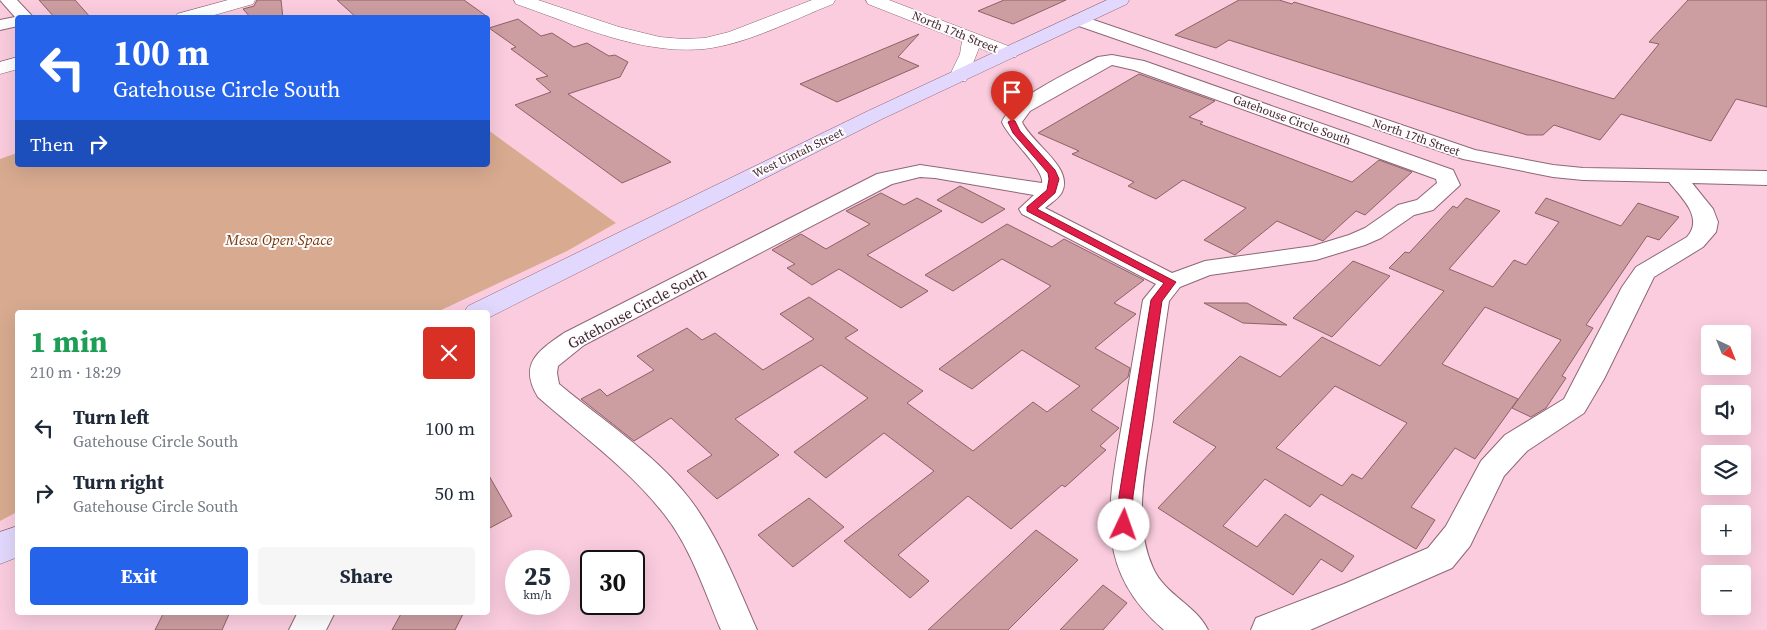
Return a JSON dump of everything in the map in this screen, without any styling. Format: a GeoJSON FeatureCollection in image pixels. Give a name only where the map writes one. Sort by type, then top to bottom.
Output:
{"type":"FeatureCollection","features":[{"type":"Feature","properties":{"kind":"main road","name":"West Uintah Street"},"geometry":{"type":"LineString","coordinates":[[482,310],[643,229],[1120,0]]}},
{"type":"Feature","properties":{"kind":"main road"},"geometry":{"type":"LineString","coordinates":[[0,549],[15,542]]}},
{"type":"Feature","properties":{"kind":"street"},"geometry":{"type":"LineString","coordinates":[[8,0],[23,15]]}},
{"type":"Feature","properties":{"kind":"street"},"geometry":{"type":"LineString","coordinates":[[194,15],[247,0]]}},
{"type":"Feature","properties":{"kind":"street"},"geometry":{"type":"LineString","coordinates":[[522,0],[638,38],[663,43],[692,44],[720,39],[827,0]]}},
{"type":"Feature","properties":{"kind":"street","name":"North 17th Street"},"geometry":{"type":"LineString","coordinates":[[874,0],[1009,53]]}},
{"type":"Feature","properties":{"kind":"street","name":"North 17th Street"},"geometry":{"type":"LineString","coordinates":[[1079,20],[1470,155],[1553,171],[1676,177],[1767,178]]}},
{"type":"Feature","properties":{"kind":"street"},"geometry":{"type":"LineString","coordinates":[[0,25],[15,22]]}},
{"type":"Feature","properties":{"kind":"street"},"geometry":{"type":"LineString","coordinates":[[959,77],[969,54],[971,38]]}},
{"type":"Feature","properties":{"kind":"street","name":"Gatehouse Circle South"},"geometry":{"type":"LineString","coordinates":[[739,630],[705,553],[683,515],[664,491],[548,390],[542,380],[544,365],[555,353],[574,339],[885,179],[920,171],[935,172],[1052,191],[1054,179],[1052,172],[1016,132],[1012,122],[1014,116],[1023,107],[1104,61],[1112,60],[1138,65],[1445,175]]}},
{"type":"Feature","properties":{"kind":"street"},"geometry":{"type":"LineString","coordinates":[[0,68],[15,64]]}},
{"type":"Feature","properties":{"kind":"street"},"geometry":{"type":"LineString","coordinates":[[1190,630],[1147,589],[1131,552],[1124,525],[1126,496],[1156,300],[1171,282],[1205,268],[1316,253],[1373,234],[1406,210],[1424,205],[1449,185],[1445,175],[1470,155]]}},
{"type":"Feature","properties":{"kind":"street"},"geometry":{"type":"LineString","coordinates":[[1269,630],[1357,595],[1440,558],[1458,536],[1492,469],[1516,443],[1574,406],[1635,287],[1645,272],[1695,242],[1704,232],[1702,208],[1676,177]]}},
{"type":"Feature","properties":{"kind":"street"},"geometry":{"type":"LineString","coordinates":[[1052,191],[1030,209],[1171,282]]}},
{"type":"Feature","properties":{"kind":"street"},"geometry":{"type":"LineString","coordinates":[[307,630],[315,615]]}},
{"type":"Feature","properties":{"kind":"green space","name":"Mesa Open Space"},"geometry":{"type":"Polygon","coordinates":[[[490,131],[616,223],[567,251],[441,310],[15,310],[15,513],[0,521],[0,159],[15,154],[15,167],[490,167],[490,131]]]}},
{"type":"Feature","properties":{"kind":"building"},"geometry":{"type":"Polygon","coordinates":[[[39,0],[75,0],[88,15],[52,15],[39,0]]]}},
{"type":"Feature","properties":{"kind":"building"},"geometry":{"type":"Polygon","coordinates":[[[257,0],[281,0],[283,15],[248,15],[243,9],[254,6],[257,0]]]}},
{"type":"Feature","properties":{"kind":"building"},"geometry":{"type":"Polygon","coordinates":[[[337,0],[464,0],[485,15],[354,15],[337,0]]]}},
{"type":"Feature","properties":{"kind":"building"},"geometry":{"type":"Polygon","coordinates":[[[1004,0],[1066,0],[1013,24],[978,11],[1004,0]]]}},
{"type":"Feature","properties":{"kind":"building"},"geometry":{"type":"Polygon","coordinates":[[[1239,0],[1279,0],[1292,4],[1294,2],[1614,99],[1659,44],[1649,42],[1688,0],[1767,0],[1767,107],[1736,99],[1711,141],[1621,114],[1600,140],[1554,125],[1543,135],[1527,135],[1229,40],[1216,48],[1175,35],[1239,0]]]}},
{"type":"Feature","properties":{"kind":"building"},"geometry":{"type":"Polygon","coordinates":[[[518,19],[541,36],[552,33],[574,47],[587,43],[609,56],[615,55],[628,62],[620,77],[568,94],[671,162],[622,183],[515,105],[551,92],[536,79],[548,76],[511,49],[516,47],[490,28],[518,19]]]}},
{"type":"Feature","properties":{"kind":"building"},"geometry":{"type":"Polygon","coordinates":[[[919,34],[898,57],[919,66],[837,102],[800,84],[919,34]]]}},
{"type":"Feature","properties":{"kind":"building"},"geometry":{"type":"Polygon","coordinates":[[[1139,74],[1215,101],[1189,117],[1203,122],[1200,124],[1352,182],[1379,160],[1412,172],[1365,215],[1356,211],[1323,241],[1277,221],[1235,255],[1204,240],[1246,208],[1183,180],[1156,199],[1128,186],[1134,182],[1072,154],[1079,151],[1038,133],[1139,74]]]}},
{"type":"Feature","properties":{"kind":"building"},"geometry":{"type":"Polygon","coordinates":[[[960,186],[1005,209],[982,223],[937,200],[960,186]]]}},
{"type":"Feature","properties":{"kind":"building"},"geometry":{"type":"Polygon","coordinates":[[[881,193],[904,205],[917,198],[942,211],[867,255],[928,291],[901,308],[839,269],[812,285],[787,268],[795,264],[772,250],[801,234],[826,249],[870,224],[846,211],[881,193]]]}},
{"type":"Feature","properties":{"kind":"building"},"geometry":{"type":"Polygon","coordinates":[[[1466,198],[1500,211],[1449,269],[1493,287],[1514,260],[1526,265],[1559,222],[1535,213],[1546,198],[1621,226],[1638,203],[1679,217],[1659,240],[1647,236],[1586,325],[1593,328],[1562,376],[1566,378],[1546,408],[1531,417],[1512,408],[1561,340],[1485,307],[1442,364],[1518,399],[1475,459],[1455,448],[1411,507],[1435,520],[1416,549],[1321,494],[1310,507],[1265,479],[1223,526],[1257,547],[1285,514],[1354,556],[1342,572],[1321,559],[1293,595],[1158,508],[1216,447],[1173,422],[1240,356],[1280,377],[1322,337],[1380,366],[1444,291],[1389,268],[1405,252],[1409,253],[1453,206],[1457,208],[1466,198]],[[1335,386],[1276,448],[1342,486],[1352,474],[1362,479],[1407,423],[1335,386]]]}},
{"type":"Feature","properties":{"kind":"building"},"geometry":{"type":"Polygon","coordinates":[[[1007,224],[1052,247],[1064,239],[1144,280],[1114,303],[1136,314],[1095,348],[1130,368],[1128,377],[1091,410],[1119,428],[1100,446],[1106,450],[1065,487],[1062,485],[1011,529],[968,496],[898,555],[929,581],[910,598],[844,541],[934,471],[884,433],[826,478],[794,452],[868,398],[821,365],[735,419],[779,455],[717,499],[687,471],[712,455],[671,418],[634,441],[581,399],[600,389],[607,396],[654,370],[637,356],[687,328],[702,340],[715,333],[763,370],[814,339],[780,314],[809,297],[858,330],[845,338],[923,391],[907,403],[973,451],[1033,402],[1047,412],[1080,386],[1022,350],[972,389],[939,369],[1051,286],[1002,259],[953,291],[925,275],[1007,224]]]}},
{"type":"Feature","properties":{"kind":"building"},"geometry":{"type":"Polygon","coordinates":[[[1353,261],[1390,276],[1332,337],[1293,318],[1353,261]]]}},
{"type":"Feature","properties":{"kind":"building"},"geometry":{"type":"Polygon","coordinates":[[[1204,303],[1247,303],[1287,325],[1243,323],[1204,303]]]}},
{"type":"Feature","properties":{"kind":"building"},"geometry":{"type":"Polygon","coordinates":[[[490,478],[512,516],[490,528],[490,478]]]}},
{"type":"Feature","properties":{"kind":"building"},"geometry":{"type":"Polygon","coordinates":[[[809,498],[844,527],[793,567],[758,535],[809,498]]]}},
{"type":"Feature","properties":{"kind":"building"},"geometry":{"type":"Polygon","coordinates":[[[1036,530],[1078,560],[1008,630],[928,630],[1036,530]]]}},
{"type":"Feature","properties":{"kind":"building"},"geometry":{"type":"Polygon","coordinates":[[[1103,585],[1127,603],[1103,630],[1060,630],[1103,585]]]}},
{"type":"Feature","properties":{"kind":"building"},"geometry":{"type":"Polygon","coordinates":[[[162,615],[229,615],[222,630],[155,630],[162,615]]]}},
{"type":"Feature","properties":{"kind":"building"},"geometry":{"type":"Polygon","coordinates":[[[400,615],[462,615],[455,630],[392,630],[400,615]]]}},
{"type":"Feature","properties":{"kind":"route"},"geometry":{"type":"LineString","coordinates":[[1012,122],[1016,132],[1052,172],[1054,179],[1052,191],[1046,198],[1030,209],[1171,282],[1156,300],[1126,496],[1124,525]]}}]}
